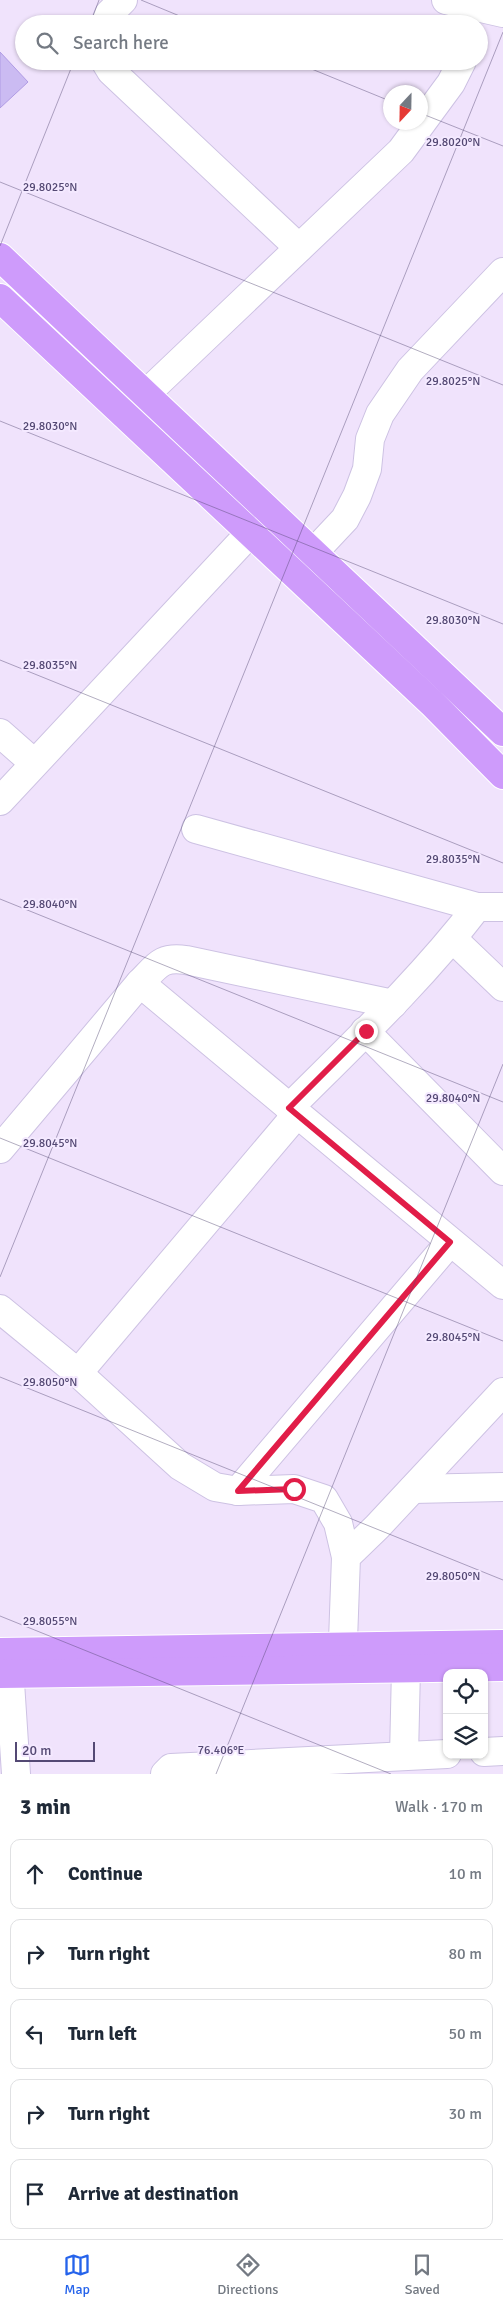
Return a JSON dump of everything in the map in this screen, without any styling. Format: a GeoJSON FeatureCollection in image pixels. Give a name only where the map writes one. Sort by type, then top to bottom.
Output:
{"type":"FeatureCollection","features":[{"type":"Feature","properties":{"kind":"main road"},"geometry":{"type":"LineString","coordinates":[[0,257],[503,732]]}},
{"type":"Feature","properties":{"kind":"main road"},"geometry":{"type":"LineString","coordinates":[[0,298],[432,704],[503,775]]}},
{"type":"Feature","properties":{"kind":"main road"},"geometry":{"type":"LineString","coordinates":[[4,1663],[342,1658],[503,1644]]}},
{"type":"Feature","properties":{"kind":"main road"},"geometry":{"type":"LineString","coordinates":[[342,1658],[406,1668],[503,1667]]}},
{"type":"Feature","properties":{"kind":"street"},"geometry":{"type":"LineString","coordinates":[[109,15],[123,0]]}},
{"type":"Feature","properties":{"kind":"street"},"geometry":{"type":"LineString","coordinates":[[446,0],[485,15]]}},
{"type":"Feature","properties":{"kind":"street"},"geometry":{"type":"LineString","coordinates":[[110,70],[299,248]]}},
{"type":"Feature","properties":{"kind":"street"},"geometry":{"type":"LineString","coordinates":[[124,414],[401,151],[451,83],[458,70]]}},
{"type":"Feature","properties":{"kind":"street"},"geometry":{"type":"LineString","coordinates":[[314,552],[345,518],[358,496],[367,469],[370,439],[380,414],[410,370],[503,272]]}},
{"type":"Feature","properties":{"kind":"street"},"geometry":{"type":"LineString","coordinates":[[0,801],[250,533]]}},
{"type":"Feature","properties":{"kind":"street"},"geometry":{"type":"LineString","coordinates":[[0,733],[34,763]]}},
{"type":"Feature","properties":{"kind":"street"},"geometry":{"type":"LineString","coordinates":[[196,829],[490,907]]}},
{"type":"Feature","properties":{"kind":"street"},"geometry":{"type":"LineString","coordinates":[[78,1373],[293,1111],[453,939],[490,907]]}},
{"type":"Feature","properties":{"kind":"street"},"geometry":{"type":"LineString","coordinates":[[453,939],[503,987]]}},
{"type":"Feature","properties":{"kind":"street"},"geometry":{"type":"LineString","coordinates":[[0,1149],[140,982],[163,960],[173,958],[393,1004]]}},
{"type":"Feature","properties":{"kind":"street"},"geometry":{"type":"LineString","coordinates":[[140,982],[503,1286]]}},
{"type":"Feature","properties":{"kind":"street"},"geometry":{"type":"LineString","coordinates":[[366,1031],[503,1170]]}},
{"type":"Feature","properties":{"kind":"street"},"geometry":{"type":"LineString","coordinates":[[238,1491],[450,1242]]}},
{"type":"Feature","properties":{"kind":"street"},"geometry":{"type":"LineString","coordinates":[[0,1309],[78,1373],[180,1466],[215,1487],[238,1491],[294,1489],[324,1499],[338,1523],[346,1557],[342,1658]]}},
{"type":"Feature","properties":{"kind":"street"},"geometry":{"type":"LineString","coordinates":[[346,1557],[377,1527],[503,1392]]}},
{"type":"Feature","properties":{"kind":"street"},"geometry":{"type":"LineString","coordinates":[[413,1489],[503,1486]]}},
{"type":"Feature","properties":{"kind":"street"},"geometry":{"type":"LineString","coordinates":[[4,1663],[16,1774]]}},
{"type":"Feature","properties":{"kind":"street"},"geometry":{"type":"LineString","coordinates":[[404,1756],[406,1668]]}},
{"type":"Feature","properties":{"kind":"street"},"geometry":{"type":"LineString","coordinates":[[488,1752],[503,1751]]}},
{"type":"Feature","properties":{"kind":"street"},"geometry":{"type":"LineString","coordinates":[[165,1774],[171,1768],[341,1767],[404,1756],[443,1754]]}},
{"type":"Feature","properties":{"kind":"building"},"geometry":{"type":"Polygon","coordinates":[[[0,52],[28,82],[0,108],[0,52]]]}},
{"type":"Feature","properties":{"kind":"route"},"geometry":{"type":"LineString","coordinates":[[294,1489],[238,1491],[450,1242],[289,1108],[366,1031]]}}]}
